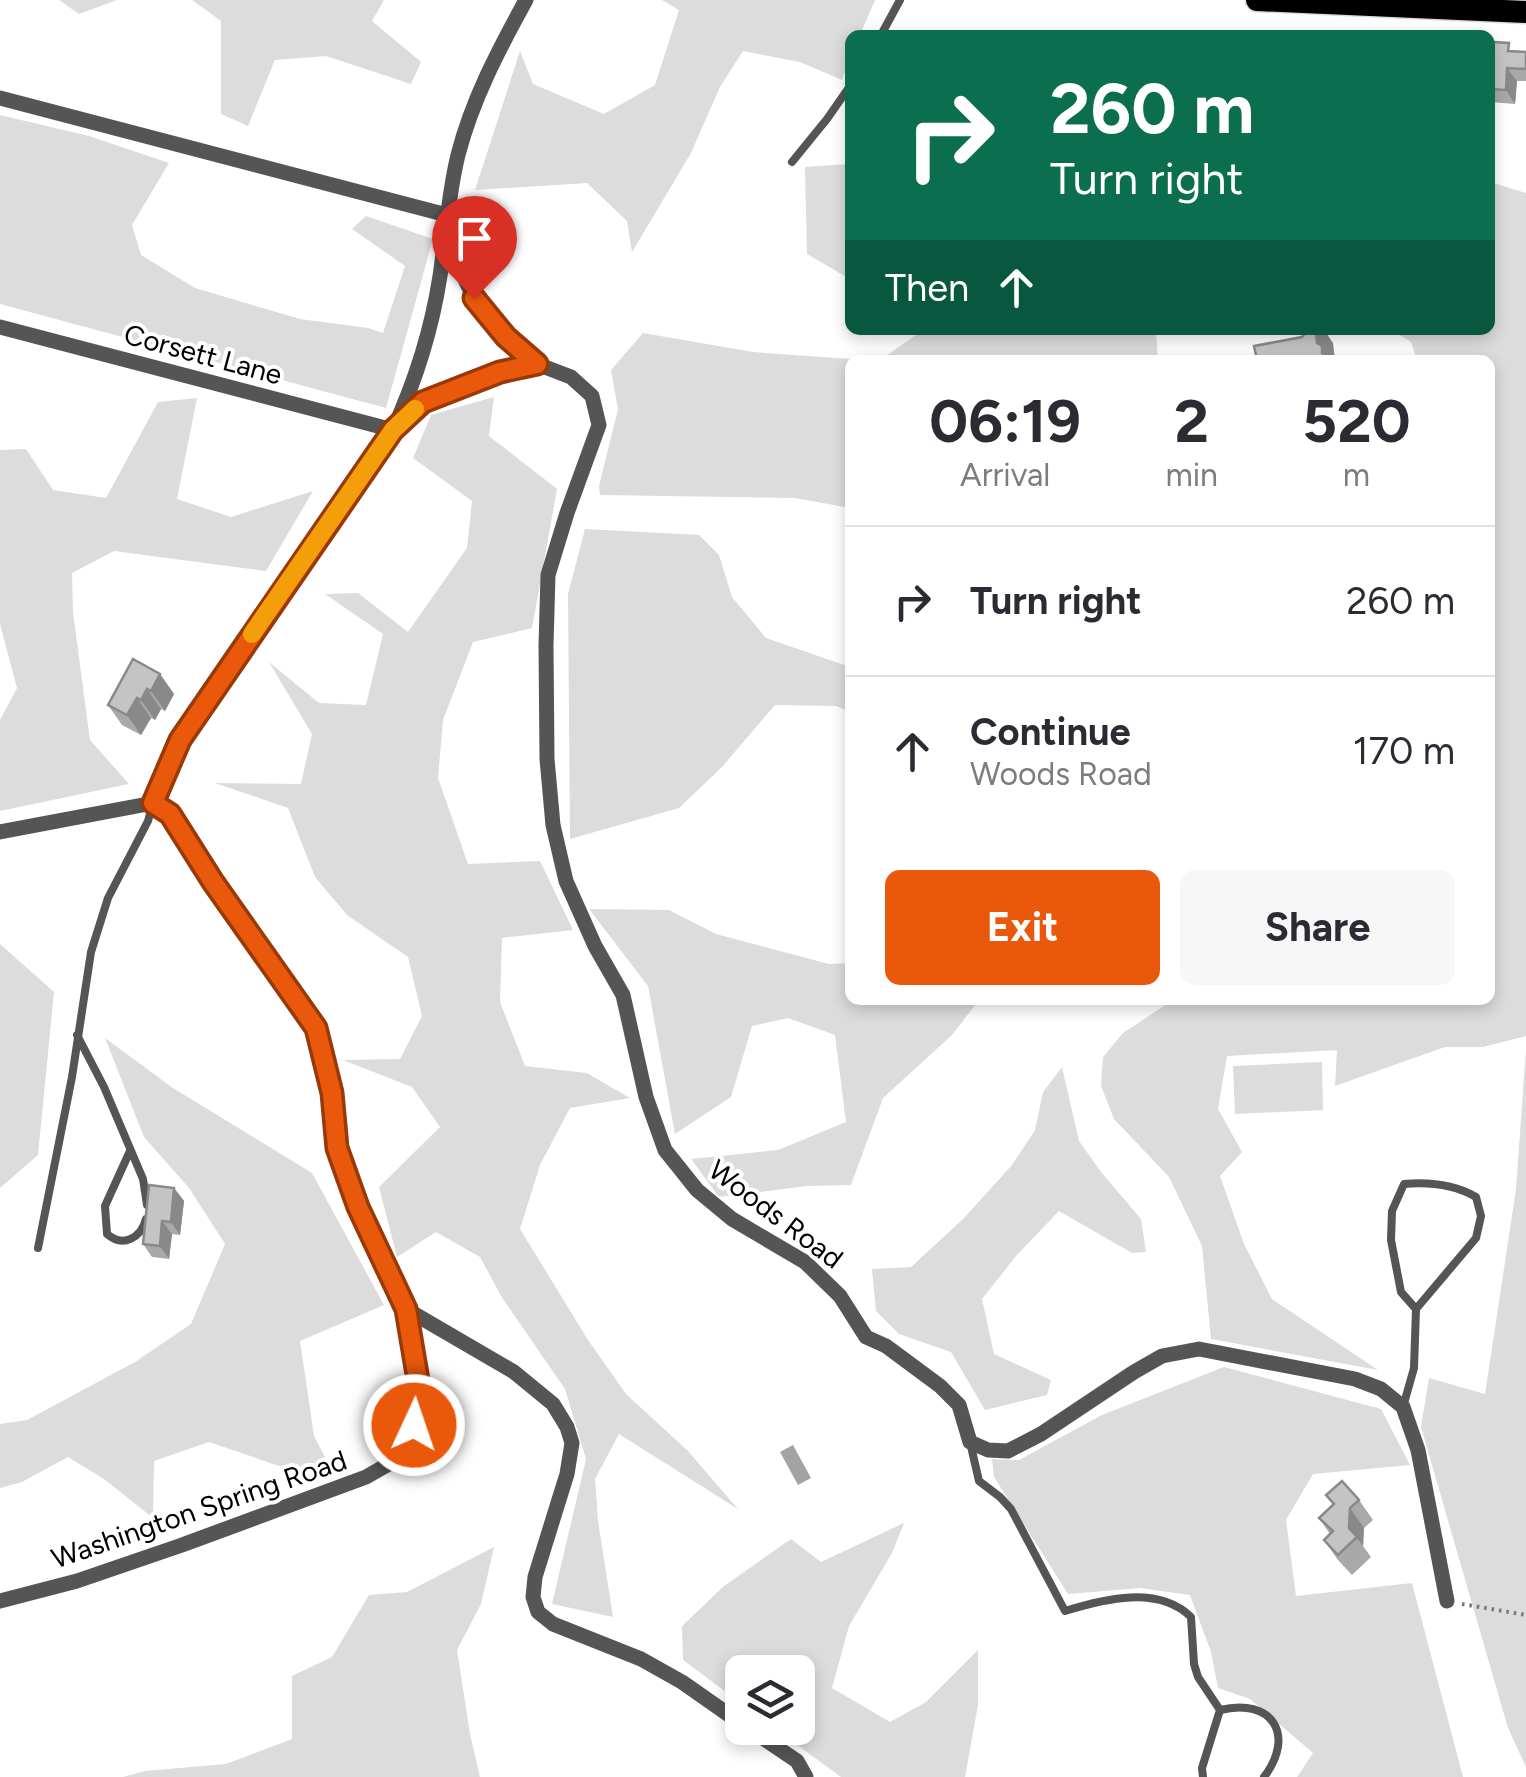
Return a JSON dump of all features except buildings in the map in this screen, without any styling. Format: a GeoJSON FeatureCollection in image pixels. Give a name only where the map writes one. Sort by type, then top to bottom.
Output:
{"type":"FeatureCollection","features":[{"type":"Feature","properties":{"kind":"main road"},"geometry":{"type":"LineString","coordinates":[[1257,0],[1526,12]]}},
{"type":"Feature","properties":{"kind":"street"},"geometry":{"type":"LineString","coordinates":[[0,832],[153,803],[180,740],[393,430],[426,340],[459,154],[478,97],[526,0]]}},
{"type":"Feature","properties":{"kind":"street"},"geometry":{"type":"LineString","coordinates":[[0,98],[447,215]]}},
{"type":"Feature","properties":{"kind":"street","name":"Woods Road"},"geometry":{"type":"LineString","coordinates":[[447,215],[456,261],[474,298],[506,337],[537,364],[571,377],[592,396],[599,425],[548,575],[547,759],[553,825],[566,880],[595,946],[623,996],[646,1097],[665,1150],[697,1190],[732,1219],[805,1262],[840,1296],[866,1337],[886,1346],[940,1386],[959,1405],[970,1442]]}},
{"type":"Feature","properties":{"kind":"street","name":"Corsett Lane"},"geometry":{"type":"LineString","coordinates":[[0,326],[393,430]]}},
{"type":"Feature","properties":{"kind":"street"},"geometry":{"type":"LineString","coordinates":[[393,430],[423,402],[500,372],[537,364]]}},
{"type":"Feature","properties":{"kind":"street","name":"Washington Spring Road"},"geometry":{"type":"LineString","coordinates":[[0,1601],[78,1581],[366,1478],[408,1453],[421,1398],[406,1309],[358,1207],[337,1148],[332,1093],[316,1028],[170,814],[153,803]]}},
{"type":"Feature","properties":{"kind":"street"},"geometry":{"type":"LineString","coordinates":[[406,1309],[514,1372],[553,1404],[567,1427],[572,1442],[567,1474],[535,1577],[538,1612],[553,1624],[641,1659],[725,1712]]}},
{"type":"Feature","properties":{"kind":"street"},"geometry":{"type":"LineString","coordinates":[[970,1442],[988,1450],[1008,1451],[1042,1434],[1162,1356],[1199,1349],[1355,1379],[1381,1389],[1403,1407],[1418,1450],[1447,1601]]}},
{"type":"Feature","properties":{"kind":"street"},"geometry":{"type":"LineString","coordinates":[[773,1745],[797,1761],[806,1777]]}},
{"type":"Feature","properties":{"kind":"lane"},"geometry":{"type":"LineString","coordinates":[[884,30],[900,0]]}},
{"type":"Feature","properties":{"kind":"lane"},"geometry":{"type":"LineString","coordinates":[[792,162],[845,93]]}},
{"type":"Feature","properties":{"kind":"lane"},"geometry":{"type":"LineString","coordinates":[[38,1248],[72,1077],[91,952],[108,898],[148,821],[153,803]]}},
{"type":"Feature","properties":{"kind":"lane"},"geometry":{"type":"LineString","coordinates":[[77,1035],[104,1087],[130,1150],[147,1194],[145,1225],[134,1238],[122,1242],[106,1234],[105,1206],[130,1150]]}},
{"type":"Feature","properties":{"kind":"lane"},"geometry":{"type":"LineString","coordinates":[[1403,1407],[1414,1368],[1416,1309],[1476,1238],[1481,1216],[1476,1197],[1464,1190],[1404,1184],[1392,1211],[1392,1240],[1401,1292],[1416,1309]]}},
{"type":"Feature","properties":{"kind":"lane"},"geometry":{"type":"LineString","coordinates":[[970,1442],[978,1481],[1011,1509],[1065,1611],[1103,1599],[1135,1598],[1180,1606],[1191,1617],[1198,1677],[1220,1710]]}},
{"type":"Feature","properties":{"kind":"lane"},"geometry":{"type":"LineString","coordinates":[[1220,1710],[1237,1706],[1269,1715],[1276,1732],[1277,1754],[1264,1777]]}},
{"type":"Feature","properties":{"kind":"lane"},"geometry":{"type":"LineString","coordinates":[[1203,1777],[1202,1768],[1220,1710]]}},
{"type":"Feature","properties":{"kind":"path"},"geometry":{"type":"LineString","coordinates":[[1447,1601],[1526,1614]]}},
{"type":"Feature","properties":{"kind":"shaded area"},"geometry":{"type":"Polygon","coordinates":[[[59,0],[117,0],[79,14],[59,0]]]}},
{"type":"Feature","properties":{"kind":"shaded area"},"geometry":{"type":"Polygon","coordinates":[[[192,0],[384,0],[372,21],[421,62],[411,84],[326,56],[275,60],[248,126],[221,114],[221,21],[192,0]]]}},
{"type":"Feature","properties":{"kind":"shaded area"},"geometry":{"type":"Polygon","coordinates":[[[662,0],[875,0],[862,30],[845,30],[842,80],[800,62],[743,51],[720,87],[691,153],[632,252],[627,221],[587,183],[475,190],[520,51],[533,84],[604,114],[655,85],[679,10],[662,0]]]}},
{"type":"Feature","properties":{"kind":"shaded area"},"geometry":{"type":"Polygon","coordinates":[[[0,115],[89,136],[169,163],[132,225],[141,255],[195,288],[300,319],[383,333],[405,266],[352,229],[366,216],[433,239],[386,408],[0,304],[0,115]]]}},
{"type":"Feature","properties":{"kind":"shaded area"},"geometry":{"type":"Polygon","coordinates":[[[845,164],[845,276],[807,254],[805,167],[845,164]]]}},
{"type":"Feature","properties":{"kind":"shaded area"},"geometry":{"type":"Polygon","coordinates":[[[1495,184],[1526,193],[1526,1036],[1483,1047],[1445,1047],[1335,1086],[1337,1050],[1227,1056],[1218,1109],[1242,1152],[1220,1176],[1244,1244],[1272,1299],[1378,1370],[1211,1339],[1202,1246],[1169,1177],[1114,1119],[1101,1086],[1103,1057],[1123,1033],[1165,1005],[1495,1005],[1495,355],[1415,355],[1411,342],[1400,335],[1495,335],[1495,184]]]}},
{"type":"Feature","properties":{"kind":"shaded area"},"geometry":{"type":"Polygon","coordinates":[[[643,333],[753,352],[845,359],[845,507],[795,498],[600,495],[618,409],[611,370],[643,333]]]}},
{"type":"Feature","properties":{"kind":"shaded area"},"geometry":{"type":"Polygon","coordinates":[[[916,335],[1156,335],[1158,355],[887,355],[916,335]]]}},
{"type":"Feature","properties":{"kind":"shaded area"},"geometry":{"type":"Polygon","coordinates":[[[494,397],[489,436],[557,489],[532,628],[473,642],[443,720],[438,778],[468,864],[540,861],[573,930],[502,938],[500,1002],[525,1066],[587,1073],[630,1098],[570,1108],[540,1165],[520,1229],[626,1394],[688,1451],[738,1509],[619,1434],[595,1479],[613,1617],[552,1604],[586,1459],[565,1389],[501,1296],[480,1257],[436,1232],[397,1257],[379,1187],[440,1127],[412,1087],[343,1060],[400,1059],[422,1016],[408,957],[347,915],[315,877],[288,808],[215,783],[301,784],[312,734],[269,662],[319,703],[366,705],[383,634],[325,594],[358,593],[408,632],[467,548],[472,501],[413,458],[431,415],[494,397]]]}},
{"type":"Feature","properties":{"kind":"shaded area"},"geometry":{"type":"Polygon","coordinates":[[[197,398],[177,499],[231,517],[313,491],[266,571],[114,551],[72,573],[73,612],[90,740],[129,784],[0,811],[0,720],[17,688],[0,624],[0,450],[26,449],[53,490],[106,498],[158,402],[197,398]]]}},
{"type":"Feature","properties":{"kind":"shaded area"},"geometry":{"type":"Polygon","coordinates":[[[585,529],[699,535],[719,555],[732,597],[766,638],[845,665],[845,710],[836,706],[775,705],[722,767],[679,808],[570,839],[568,594],[585,529]]]}},
{"type":"Feature","properties":{"kind":"shaded area"},"geometry":{"type":"Polygon","coordinates":[[[589,909],[669,910],[716,934],[829,964],[845,963],[845,1005],[975,1005],[952,1035],[883,1098],[851,1185],[719,1197],[691,1159],[778,1150],[846,1122],[835,1035],[788,1018],[752,1026],[731,1097],[675,1134],[648,986],[589,909]]]}},
{"type":"Feature","properties":{"kind":"shaded area"},"geometry":{"type":"Polygon","coordinates":[[[0,944],[54,992],[38,1155],[0,1188],[0,944]]]}},
{"type":"Feature","properties":{"kind":"shaded area"},"geometry":{"type":"Polygon","coordinates":[[[105,1038],[173,1088],[312,1173],[384,1305],[300,1341],[314,1436],[330,1467],[279,1466],[209,1442],[154,1461],[153,1518],[104,1479],[68,1457],[22,1482],[0,1488],[0,1424],[27,1420],[135,1362],[191,1324],[225,1244],[189,1188],[144,1137],[105,1038]]]}},
{"type":"Feature","properties":{"kind":"shaded area"},"geometry":{"type":"Polygon","coordinates":[[[1526,1049],[1526,1767],[1508,1728],[1421,1427],[1429,1378],[1485,1394],[1516,1189],[1526,1049]]]}},
{"type":"Feature","properties":{"kind":"shaded area"},"geometry":{"type":"Polygon","coordinates":[[[1322,1062],[1323,1110],[1235,1114],[1233,1066],[1322,1062]]]}},
{"type":"Feature","properties":{"kind":"shaded area"},"geometry":{"type":"Polygon","coordinates":[[[1062,1067],[1079,1141],[1141,1219],[1146,1252],[1132,1253],[1059,1211],[982,1299],[994,1354],[1051,1380],[1047,1395],[985,1410],[951,1352],[899,1334],[876,1311],[872,1269],[911,1267],[963,1219],[1012,1165],[1035,1130],[1043,1092],[1062,1067]]]}},
{"type":"Feature","properties":{"kind":"shaded area"},"geometry":{"type":"Polygon","coordinates":[[[1224,1367],[1381,1409],[1410,1465],[1313,1474],[1286,1520],[1296,1596],[1412,1583],[1463,1777],[1297,1777],[1313,1753],[1250,1699],[1218,1688],[1211,1652],[1190,1595],[1140,1588],[1068,1594],[994,1477],[992,1459],[1019,1460],[1102,1415],[1224,1367]]]}},
{"type":"Feature","properties":{"kind":"shaded area"},"geometry":{"type":"Polygon","coordinates":[[[793,1445],[811,1478],[798,1485],[780,1452],[793,1445]]]}},
{"type":"Feature","properties":{"kind":"shaded area"},"geometry":{"type":"Polygon","coordinates":[[[904,1523],[892,1553],[849,1626],[832,1688],[890,1722],[926,1702],[978,1650],[978,1705],[965,1777],[841,1777],[797,1745],[815,1745],[815,1655],[725,1655],[725,1691],[683,1660],[682,1626],[724,1586],[791,1539],[821,1562],[904,1523]]]}},
{"type":"Feature","properties":{"kind":"shaded area"},"geometry":{"type":"Polygon","coordinates":[[[494,1547],[481,1604],[457,1650],[480,1777],[123,1777],[145,1771],[226,1764],[292,1739],[292,1676],[332,1657],[369,1595],[407,1592],[494,1547]]]}},
{"type":"Feature","properties":{"kind":"slow traffic"},"geometry":{"type":"LineString","coordinates":[[252,634],[393,430],[415,409]]}},
{"type":"Feature","properties":{"kind":"route"},"geometry":{"type":"LineString","coordinates":[[414,1425],[421,1398],[406,1309],[358,1207],[337,1148],[332,1093],[316,1028],[170,814],[153,803],[180,740],[393,430],[423,402],[449,390],[537,364],[506,337],[474,298]]}}]}
